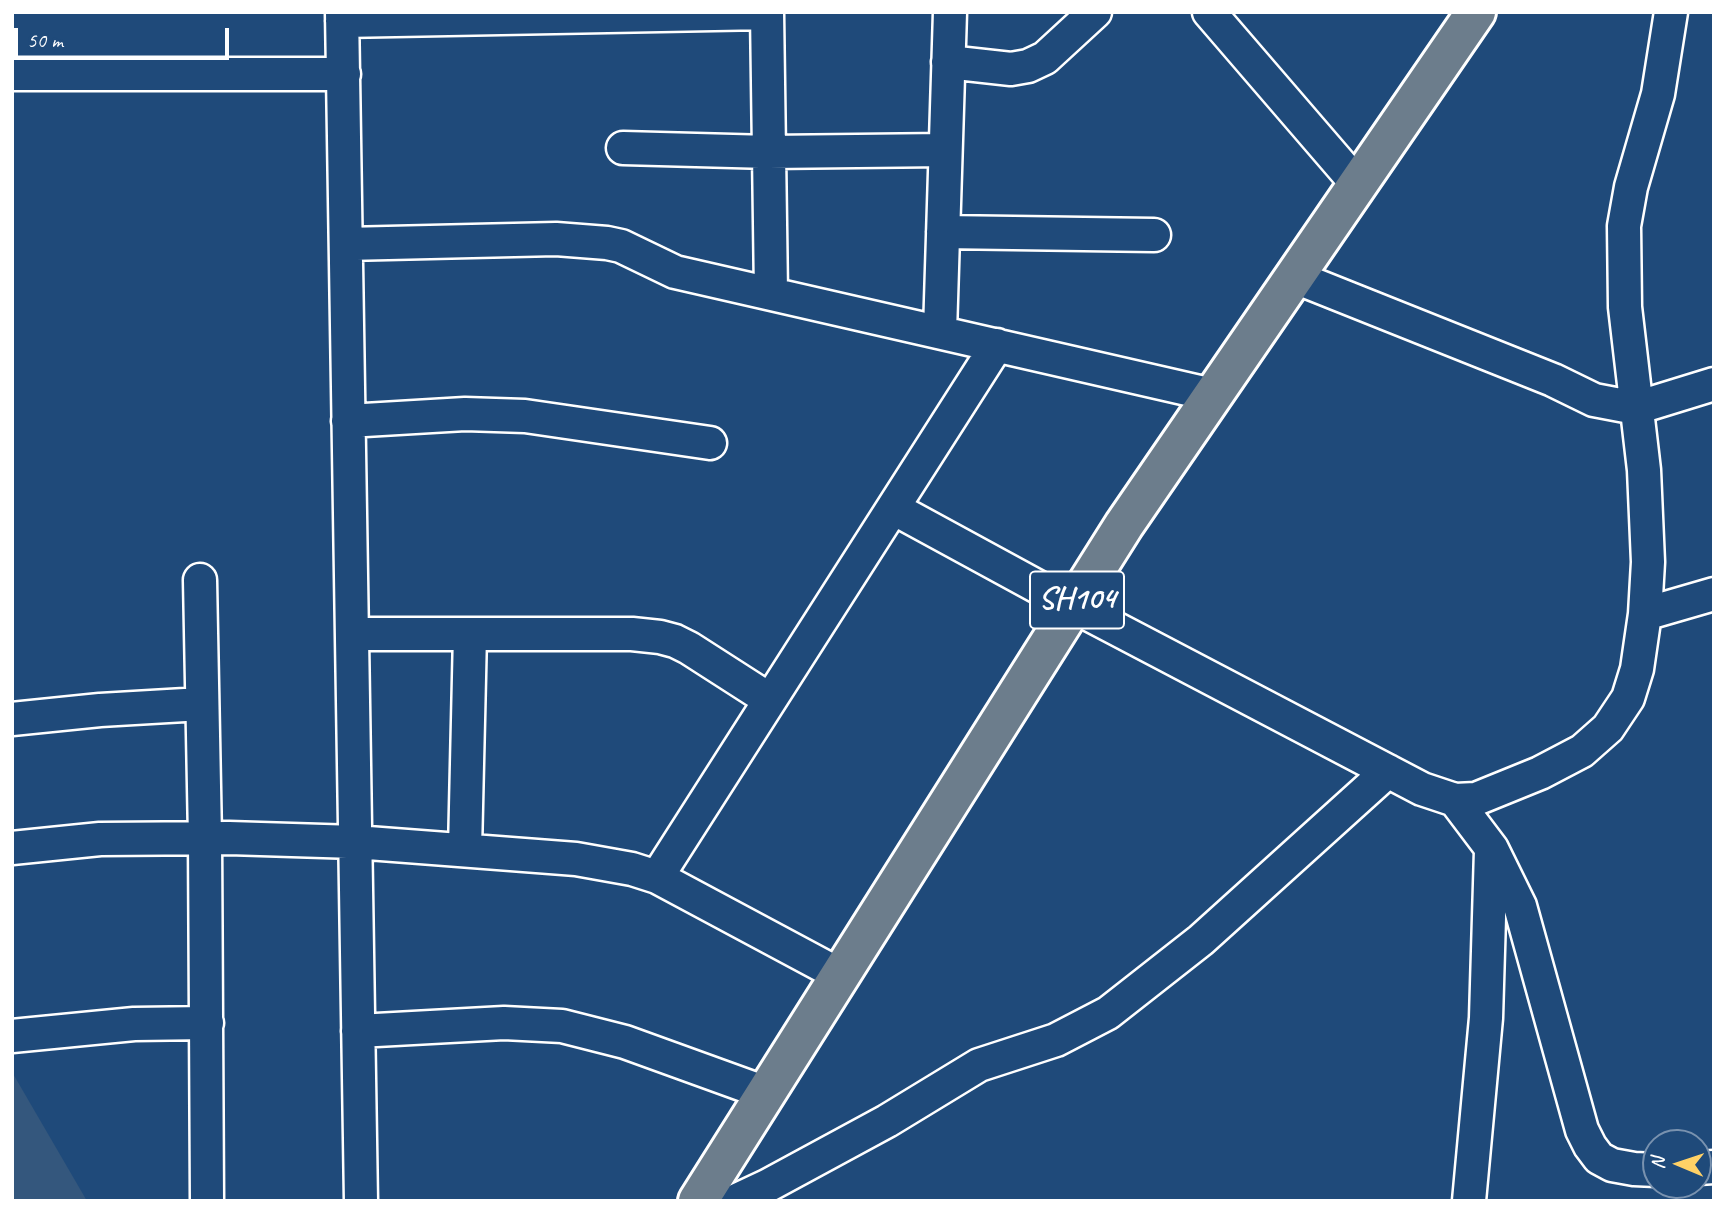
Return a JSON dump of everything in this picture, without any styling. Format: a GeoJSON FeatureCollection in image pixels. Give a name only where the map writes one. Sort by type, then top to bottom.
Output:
{"type":"FeatureCollection","features":[{"type":"Feature","properties":{"kind":"main road","name":"SH104"},"geometry":{"type":"LineString","coordinates":[[698,1201],[1124,525],[1476,12]]}},
{"type":"Feature","properties":{"kind":"street"},"geometry":{"type":"LineString","coordinates":[[940,332],[950,12]]}},
{"type":"Feature","properties":{"kind":"street"},"geometry":{"type":"LineString","coordinates":[[948,62],[1011,69],[1028,66],[1045,58],[1095,12]]}},
{"type":"Feature","properties":{"kind":"street"},"geometry":{"type":"LineString","coordinates":[[1209,12],[1358,185]]}},
{"type":"Feature","properties":{"kind":"street"},"geometry":{"type":"LineString","coordinates":[[893,508],[1073,606],[1422,789],[1455,800],[1476,799],[1540,773],[1582,751],[1608,728],[1628,698],[1637,669],[1645,614],[1648,562],[1644,470],[1625,307],[1624,226],[1631,187],[1658,94],[1671,12]]}},
{"type":"Feature","properties":{"kind":"street"},"geometry":{"type":"LineString","coordinates":[[361,1201],[342,16],[767,13],[771,293]]}},
{"type":"Feature","properties":{"kind":"street"},"geometry":{"type":"LineString","coordinates":[[12,74],[344,74]]}},
{"type":"Feature","properties":{"kind":"street"},"geometry":{"type":"LineString","coordinates":[[624,148],[769,152],[945,150]]}},
{"type":"Feature","properties":{"kind":"street"},"geometry":{"type":"LineString","coordinates":[[943,232],[1154,235]]}},
{"type":"Feature","properties":{"kind":"street"},"geometry":{"type":"LineString","coordinates":[[346,244],[556,239],[607,243],[621,246],[676,272],[1213,395]]}},
{"type":"Feature","properties":{"kind":"street"},"geometry":{"type":"LineString","coordinates":[[1295,277],[1553,380],[1594,400],[1636,408],[1714,384]]}},
{"type":"Feature","properties":{"kind":"street"},"geometry":{"type":"LineString","coordinates":[[657,877],[997,345]]}},
{"type":"Feature","properties":{"kind":"street"},"geometry":{"type":"LineString","coordinates":[[348,421],[465,414],[525,416],[710,443]]}},
{"type":"Feature","properties":{"kind":"street"},"geometry":{"type":"LineString","coordinates":[[200,580],[207,1201]]}},
{"type":"Feature","properties":{"kind":"street"},"geometry":{"type":"LineString","coordinates":[[1645,614],[1714,594]]}},
{"type":"Feature","properties":{"kind":"street"},"geometry":{"type":"LineString","coordinates":[[352,634],[632,634],[674,640],[770,699]]}},
{"type":"Feature","properties":{"kind":"street"},"geometry":{"type":"LineString","coordinates":[[465,850],[470,634]]}},
{"type":"Feature","properties":{"kind":"street"},"geometry":{"type":"LineString","coordinates":[[12,719],[202,704]]}},
{"type":"Feature","properties":{"kind":"street"},"geometry":{"type":"LineString","coordinates":[[735,1201],[887,1121],[979,1065],[1056,1040],[1108,1013],[1201,940],[1388,771]]}},
{"type":"Feature","properties":{"kind":"street"},"geometry":{"type":"LineString","coordinates":[[1455,800],[1492,849],[1520,906],[1582,1130],[1590,1146],[1599,1158],[1612,1165],[1642,1169]]}},
{"type":"Feature","properties":{"kind":"street"},"geometry":{"type":"LineString","coordinates":[[12,848],[100,839],[205,838],[355,842],[576,859],[632,869],[657,877],[840,975]]}},
{"type":"Feature","properties":{"kind":"street"},"geometry":{"type":"LineString","coordinates":[[1469,1201],[1486,1018],[1492,849]]}},
{"type":"Feature","properties":{"kind":"street"},"geometry":{"type":"LineString","coordinates":[[12,1036],[135,1024],[207,1023]]}},
{"type":"Feature","properties":{"kind":"street"},"geometry":{"type":"LineString","coordinates":[[358,1031],[504,1023],[562,1026],[625,1042],[766,1093]]}},
{"type":"Feature","properties":{"kind":"shaded area"},"geometry":{"type":"Polygon","coordinates":[[[12,1072],[87,1201],[12,1201],[12,1072]]]}}]}
